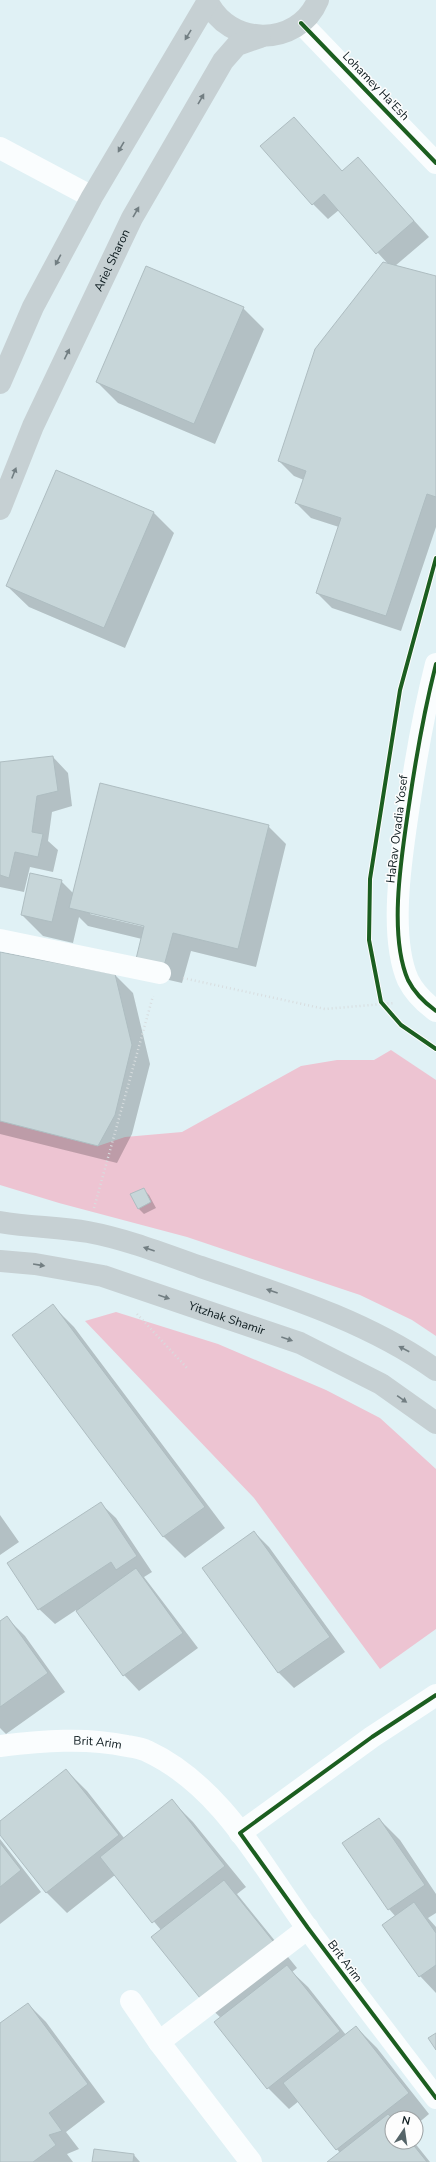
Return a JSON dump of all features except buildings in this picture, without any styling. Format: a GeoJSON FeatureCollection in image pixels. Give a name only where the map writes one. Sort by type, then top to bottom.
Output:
{"type":"FeatureCollection","features":[{"type":"Feature","properties":{"kind":"main road"},"geometry":{"type":"LineString","coordinates":[[0,383],[33,307],[92,196],[208,1],[216,14],[228,26],[243,34],[260,37],[283,34],[301,23],[310,14],[318,0]]}},
{"type":"Feature","properties":{"kind":"main road","name":"Ariel Sharon"},"geometry":{"type":"LineString","coordinates":[[0,509],[33,426],[132,218],[223,61],[237,45],[260,37]]}},
{"type":"Feature","properties":{"kind":"main road"},"geometry":{"type":"LineString","coordinates":[[0,1222],[88,1232],[120,1240],[302,1301],[394,1344],[415,1355],[436,1370]]}},
{"type":"Feature","properties":{"kind":"main road","name":"Yitzhak Shamir"},"geometry":{"type":"LineString","coordinates":[[0,1261],[35,1264],[103,1276],[300,1343],[381,1384],[436,1423]]}},
{"type":"Feature","properties":{"kind":"street","name":"Lohamey Ha'Esh"},"geometry":{"type":"LineString","coordinates":[[301,23],[436,163]]}},
{"type":"Feature","properties":{"kind":"street"},"geometry":{"type":"LineString","coordinates":[[0,148],[92,196]]}},
{"type":"Feature","properties":{"kind":"street","name":"HaRav Ovadia Yosef"},"geometry":{"type":"LineString","coordinates":[[430,1007],[408,980],[402,960],[397,914],[406,829],[419,739],[436,664]]}},
{"type":"Feature","properties":{"kind":"street"},"geometry":{"type":"LineString","coordinates":[[0,940],[160,973]]}},
{"type":"Feature","properties":{"kind":"street"},"geometry":{"type":"LineString","coordinates":[[240,1833],[372,1737],[436,1695]]}},
{"type":"Feature","properties":{"kind":"street","name":"Brit Arim"},"geometry":{"type":"LineString","coordinates":[[0,1746],[33,1742],[103,1741],[146,1750],[179,1768],[204,1788],[240,1833],[308,1928],[436,2098]]}},
{"type":"Feature","properties":{"kind":"street"},"geometry":{"type":"LineString","coordinates":[[159,2042],[308,1928]]}},
{"type":"Feature","properties":{"kind":"street"},"geometry":{"type":"LineString","coordinates":[[131,2001],[159,2042],[251,2162]]}},
{"type":"Feature","properties":{"kind":"path"},"geometry":{"type":"LineString","coordinates":[[88,1232],[160,973],[325,1009],[380,1002],[430,1007]]}},
{"type":"Feature","properties":{"kind":"path"},"geometry":{"type":"LineString","coordinates":[[379,996],[380,1002],[386,1008]]}},
{"type":"Feature","properties":{"kind":"path"},"geometry":{"type":"LineString","coordinates":[[135,1311],[188,1370]]}},
{"type":"Feature","properties":{"kind":"shaded area"},"geometry":{"type":"Polygon","coordinates":[[[391,1050],[436,1080],[436,1336],[412,1320],[360,1295],[187,1237],[59,1203],[0,1185],[0,1121],[98,1146],[125,1137],[182,1132],[301,1066],[337,1060],[374,1060],[391,1050]]]}},
{"type":"Feature","properties":{"kind":"shaded area"},"geometry":{"type":"Polygon","coordinates":[[[116,1312],[218,1344],[326,1390],[380,1418],[436,1469],[436,1629],[380,1669],[254,1498],[85,1321],[116,1312]]]}},
{"type":"Feature","properties":{"kind":"cycle path"},"geometry":{"type":"LineString","coordinates":[[301,23],[436,163]]}},
{"type":"Feature","properties":{"kind":"cycle path"},"geometry":{"type":"LineString","coordinates":[[436,558],[400,690],[370,879],[369,940],[381,1002],[401,1025],[436,1049]]}},
{"type":"Feature","properties":{"kind":"cycle path"},"geometry":{"type":"LineString","coordinates":[[436,664],[417,752],[403,846],[398,893],[399,940],[402,961],[408,980],[420,997],[436,1011]]}},
{"type":"Feature","properties":{"kind":"cycle path"},"geometry":{"type":"LineString","coordinates":[[436,1695],[372,1737],[240,1833],[308,1928],[436,2098]]}}]}
